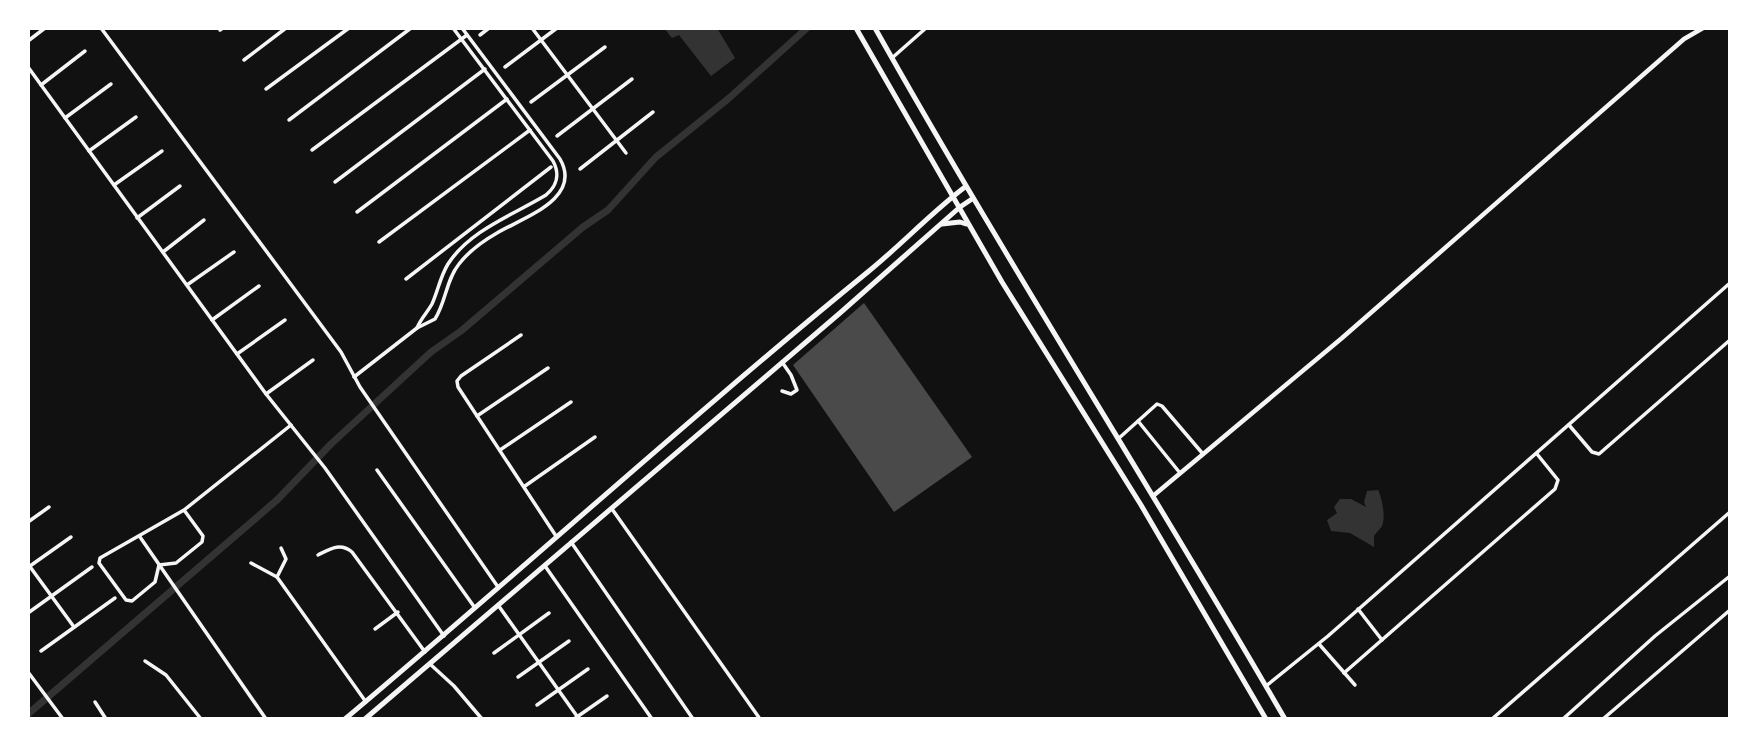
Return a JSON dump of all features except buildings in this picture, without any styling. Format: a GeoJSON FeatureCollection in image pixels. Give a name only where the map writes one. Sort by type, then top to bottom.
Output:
{"type":"FeatureCollection","features":[{"type":"Feature","properties":{"kind":"main road"},"geometry":{"type":"LineString","coordinates":[[856,28],[969,226],[1140,505],[1266,719]]}},
{"type":"Feature","properties":{"kind":"main road"},"geometry":{"type":"LineString","coordinates":[[875,28],[972,199],[1153,495],[1285,719]]}},
{"type":"Feature","properties":{"kind":"main road"},"geometry":{"type":"LineString","coordinates":[[939,210],[947,184]]}},
{"type":"Feature","properties":{"kind":"main road"},"geometry":{"type":"LineString","coordinates":[[345,719],[965,187]]}},
{"type":"Feature","properties":{"kind":"main road"},"geometry":{"type":"LineString","coordinates":[[365,719],[972,199]]}},
{"type":"Feature","properties":{"kind":"main road"},"geometry":{"type":"LineString","coordinates":[[942,224],[960,222],[969,226]]}},
{"type":"Feature","properties":{"kind":"main road"},"geometry":{"type":"LineString","coordinates":[[694,418],[705,429]]}},
{"type":"Feature","properties":{"kind":"main road"},"geometry":{"type":"LineString","coordinates":[[1140,505],[1153,495]]}},
{"type":"Feature","properties":{"kind":"street"},"geometry":{"type":"LineString","coordinates":[[28,41],[46,28]]}},
{"type":"Feature","properties":{"kind":"street"},"geometry":{"type":"LineString","coordinates":[[101,28],[341,352],[354,377],[499,589]]}},
{"type":"Feature","properties":{"kind":"street"},"geometry":{"type":"LineString","coordinates":[[243,60],[286,28]]}},
{"type":"Feature","properties":{"kind":"street"},"geometry":{"type":"LineString","coordinates":[[266,89],[349,28]]}},
{"type":"Feature","properties":{"kind":"street"},"geometry":{"type":"LineString","coordinates":[[289,120],[411,28]]}},
{"type":"Feature","properties":{"kind":"street"},"geometry":{"type":"LineString","coordinates":[[417,328],[421,317],[432,304],[442,274],[460,250],[491,226],[546,195],[554,187],[557,176],[556,165],[453,28]]}},
{"type":"Feature","properties":{"kind":"street"},"geometry":{"type":"LineString","coordinates":[[354,377],[439,313],[450,277],[470,252],[495,234],[536,213],[558,196],[564,182],[564,167],[462,28]]}},
{"type":"Feature","properties":{"kind":"street"},"geometry":{"type":"LineString","coordinates":[[480,35],[489,28]]}},
{"type":"Feature","properties":{"kind":"street"},"geometry":{"type":"LineString","coordinates":[[532,28],[626,153]]}},
{"type":"Feature","properties":{"kind":"street"},"geometry":{"type":"LineString","coordinates":[[505,67],[557,28]]}},
{"type":"Feature","properties":{"kind":"street"},"geometry":{"type":"LineString","coordinates":[[892,58],[926,28]]}},
{"type":"Feature","properties":{"kind":"street"},"geometry":{"type":"LineString","coordinates":[[1153,495],[1352,329],[1684,39],[1703,28]]}},
{"type":"Feature","properties":{"kind":"street"},"geometry":{"type":"LineString","coordinates":[[313,150],[467,35]]}},
{"type":"Feature","properties":{"kind":"street"},"geometry":{"type":"LineString","coordinates":[[531,102],[605,47]]}},
{"type":"Feature","properties":{"kind":"street"},"geometry":{"type":"LineString","coordinates":[[41,85],[85,51]]}},
{"type":"Feature","properties":{"kind":"street"},"geometry":{"type":"LineString","coordinates":[[28,67],[266,394],[325,468],[444,636]]}},
{"type":"Feature","properties":{"kind":"street"},"geometry":{"type":"LineString","coordinates":[[335,182],[485,69]]}},
{"type":"Feature","properties":{"kind":"street"},"geometry":{"type":"LineString","coordinates":[[557,136],[632,79]]}},
{"type":"Feature","properties":{"kind":"street"},"geometry":{"type":"LineString","coordinates":[[65,118],[111,84]]}},
{"type":"Feature","properties":{"kind":"street"},"geometry":{"type":"LineString","coordinates":[[357,212],[507,99]]}},
{"type":"Feature","properties":{"kind":"street"},"geometry":{"type":"LineString","coordinates":[[580,169],[653,112]]}},
{"type":"Feature","properties":{"kind":"street"},"geometry":{"type":"LineString","coordinates":[[89,151],[136,117]]}},
{"type":"Feature","properties":{"kind":"street"},"geometry":{"type":"LineString","coordinates":[[379,242],[530,130]]}},
{"type":"Feature","properties":{"kind":"street"},"geometry":{"type":"LineString","coordinates":[[114,185],[162,151]]}},
{"type":"Feature","properties":{"kind":"street"},"geometry":{"type":"LineString","coordinates":[[406,279],[551,167]]}},
{"type":"Feature","properties":{"kind":"street"},"geometry":{"type":"LineString","coordinates":[[137,218],[180,186]]}},
{"type":"Feature","properties":{"kind":"street"},"geometry":{"type":"LineString","coordinates":[[163,252],[204,220]]}},
{"type":"Feature","properties":{"kind":"street"},"geometry":{"type":"LineString","coordinates":[[479,223],[485,230]]}},
{"type":"Feature","properties":{"kind":"street"},"geometry":{"type":"LineString","coordinates":[[491,226],[495,234]]}},
{"type":"Feature","properties":{"kind":"street"},"geometry":{"type":"LineString","coordinates":[[187,285],[234,251]]}},
{"type":"Feature","properties":{"kind":"street"},"geometry":{"type":"LineString","coordinates":[[442,274],[450,277]]}},
{"type":"Feature","properties":{"kind":"street"},"geometry":{"type":"LineString","coordinates":[[1266,686],[1319,644],[1730,283]]}},
{"type":"Feature","properties":{"kind":"street"},"geometry":{"type":"LineString","coordinates":[[212,320],[259,286]]}},
{"type":"Feature","properties":{"kind":"street"},"geometry":{"type":"LineString","coordinates":[[237,354],[285,320]]}},
{"type":"Feature","properties":{"kind":"street"},"geometry":{"type":"LineString","coordinates":[[521,335],[457,382],[457,387],[558,538]]}},
{"type":"Feature","properties":{"kind":"street"},"geometry":{"type":"LineString","coordinates":[[1569,425],[1592,452],[1599,454],[1730,340]]}},
{"type":"Feature","properties":{"kind":"street"},"geometry":{"type":"LineString","coordinates":[[266,394],[313,360]]}},
{"type":"Feature","properties":{"kind":"street"},"geometry":{"type":"LineString","coordinates":[[782,362],[797,390],[791,394],[782,391]]}},
{"type":"Feature","properties":{"kind":"street"},"geometry":{"type":"LineString","coordinates":[[477,416],[548,368]]}},
{"type":"Feature","properties":{"kind":"street"},"geometry":{"type":"LineString","coordinates":[[500,450],[571,402]]}},
{"type":"Feature","properties":{"kind":"street"},"geometry":{"type":"LineString","coordinates":[[1118,439],[1157,404],[1162,406],[1203,454]]}},
{"type":"Feature","properties":{"kind":"street"},"geometry":{"type":"LineString","coordinates":[[1138,421],[1180,473]]}},
{"type":"Feature","properties":{"kind":"street"},"geometry":{"type":"LineString","coordinates":[[160,567],[155,582],[132,601],[126,600],[99,560],[184,510],[291,425]]}},
{"type":"Feature","properties":{"kind":"street"},"geometry":{"type":"LineString","coordinates":[[525,486],[595,437]]}},
{"type":"Feature","properties":{"kind":"street"},"geometry":{"type":"LineString","coordinates":[[1344,673],[1555,489],[1559,480],[1536,453]]}},
{"type":"Feature","properties":{"kind":"street"},"geometry":{"type":"LineString","coordinates":[[377,470],[476,609]]}},
{"type":"Feature","properties":{"kind":"street"},"geometry":{"type":"LineString","coordinates":[[28,522],[49,507]]}},
{"type":"Feature","properties":{"kind":"street"},"geometry":{"type":"LineString","coordinates":[[611,508],[760,719]]}},
{"type":"Feature","properties":{"kind":"street"},"geometry":{"type":"LineString","coordinates":[[160,567],[176,563],[202,541],[203,536],[184,510]]}},
{"type":"Feature","properties":{"kind":"street"},"geometry":{"type":"LineString","coordinates":[[1492,719],[1730,512]]}},
{"type":"Feature","properties":{"kind":"street"},"geometry":{"type":"LineString","coordinates":[[139,536],[266,719]]}},
{"type":"Feature","properties":{"kind":"street"},"geometry":{"type":"LineString","coordinates":[[71,537],[29,566],[74,627]]}},
{"type":"Feature","properties":{"kind":"street"},"geometry":{"type":"LineString","coordinates":[[571,542],[692,719]]}},
{"type":"Feature","properties":{"kind":"street"},"geometry":{"type":"LineString","coordinates":[[318,555],[334,547],[347,547],[398,612],[425,652]]}},
{"type":"Feature","properties":{"kind":"street"},"geometry":{"type":"LineString","coordinates":[[277,577],[286,559],[281,548]]}},
{"type":"Feature","properties":{"kind":"street"},"geometry":{"type":"LineString","coordinates":[[251,563],[277,577],[366,702]]}},
{"type":"Feature","properties":{"kind":"street"},"geometry":{"type":"LineString","coordinates":[[545,565],[652,719]]}},
{"type":"Feature","properties":{"kind":"street"},"geometry":{"type":"LineString","coordinates":[[28,612],[92,566]]}},
{"type":"Feature","properties":{"kind":"street"},"geometry":{"type":"LineString","coordinates":[[1563,719],[1656,636],[1730,576]]}},
{"type":"Feature","properties":{"kind":"street"},"geometry":{"type":"LineString","coordinates":[[41,651],[114,598]]}},
{"type":"Feature","properties":{"kind":"street"},"geometry":{"type":"LineString","coordinates":[[498,605],[577,718],[607,696]]}},
{"type":"Feature","properties":{"kind":"street"},"geometry":{"type":"LineString","coordinates":[[1358,609],[1382,640]]}},
{"type":"Feature","properties":{"kind":"street"},"geometry":{"type":"LineString","coordinates":[[1603,719],[1730,610]]}},
{"type":"Feature","properties":{"kind":"street"},"geometry":{"type":"LineString","coordinates":[[375,629],[398,612]]}},
{"type":"Feature","properties":{"kind":"street"},"geometry":{"type":"LineString","coordinates":[[494,653],[549,613]]}},
{"type":"Feature","properties":{"kind":"street"},"geometry":{"type":"LineString","coordinates":[[518,677],[569,641]]}},
{"type":"Feature","properties":{"kind":"street"},"geometry":{"type":"LineString","coordinates":[[1319,644],[1355,685]]}},
{"type":"Feature","properties":{"kind":"street"},"geometry":{"type":"LineString","coordinates":[[145,661],[166,675],[201,719]]}},
{"type":"Feature","properties":{"kind":"street"},"geometry":{"type":"LineString","coordinates":[[430,664],[454,686],[482,719]]}},
{"type":"Feature","properties":{"kind":"street"},"geometry":{"type":"LineString","coordinates":[[537,705],[588,669]]}},
{"type":"Feature","properties":{"kind":"street"},"geometry":{"type":"LineString","coordinates":[[28,671],[63,719]]}},
{"type":"Feature","properties":{"kind":"street"},"geometry":{"type":"LineString","coordinates":[[95,702],[106,719]]}},
{"type":"Feature","properties":{"kind":"shaded area"},"geometry":{"type":"Polygon","coordinates":[[[664,28],[717,28],[735,58],[711,76],[679,35],[672,38],[664,28]]]}},
{"type":"Feature","properties":{"kind":"shaded area"},"geometry":{"type":"Polygon","coordinates":[[[1378,490],[1384,518],[1382,527],[1374,536],[1374,547],[1350,533],[1331,531],[1327,520],[1337,513],[1334,507],[1340,499],[1351,499],[1366,507],[1364,502],[1367,491],[1378,490]]]}},
{"type":"Feature","properties":{"kind":"waterway"},"geometry":{"type":"LineString","coordinates":[[28,714],[277,500],[331,444],[431,352],[461,331],[583,227],[608,210],[656,157],[728,99],[807,28]]}}]}
